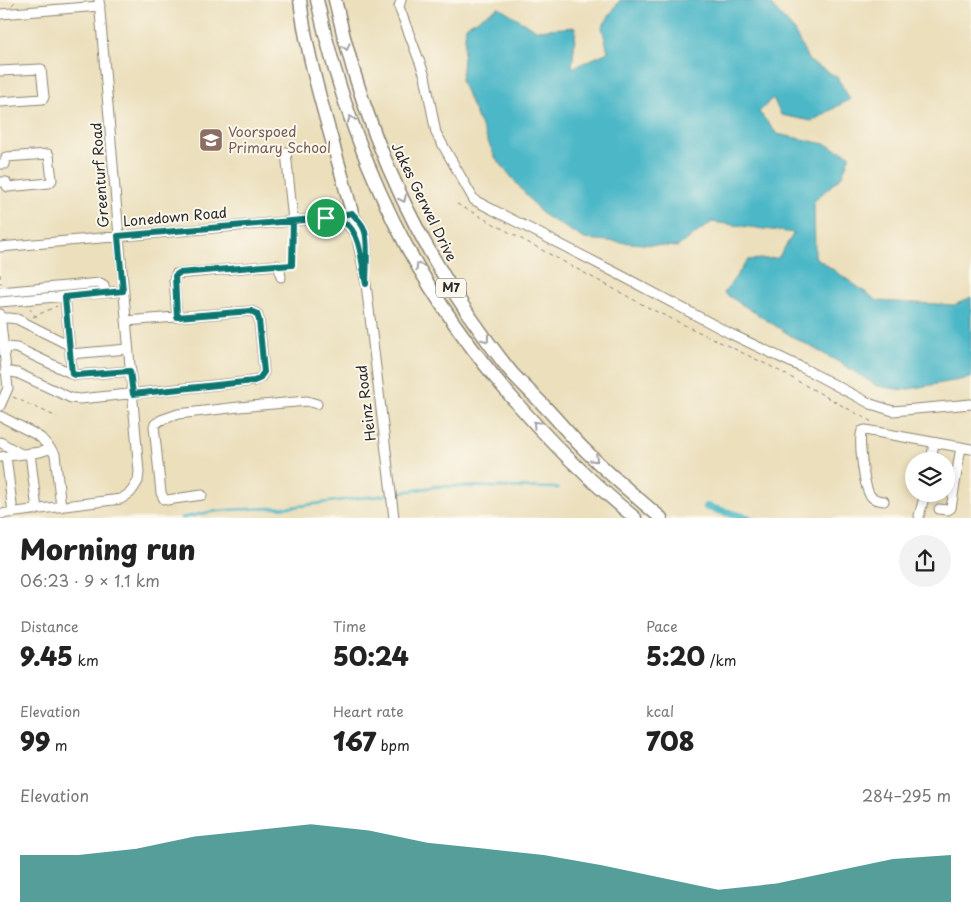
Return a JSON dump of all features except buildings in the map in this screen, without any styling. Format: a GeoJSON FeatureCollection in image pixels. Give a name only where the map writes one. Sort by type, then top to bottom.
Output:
{"type":"FeatureCollection","features":[{"type":"Feature","properties":{"kind":"highway"},"geometry":{"type":"LineString","coordinates":[[300,0],[313,73],[352,213]]}},
{"type":"Feature","properties":{"kind":"highway","name":"M7"},"geometry":{"type":"LineString","coordinates":[[317,0],[339,83],[365,156],[385,202],[410,251],[437,297],[469,343],[532,420],[572,463],[635,518]]}},
{"type":"Feature","properties":{"kind":"highway","name":"Jakes Gerwel Drive"},"geometry":{"type":"LineString","coordinates":[[334,0],[354,77],[381,152],[402,199],[453,291],[512,372],[586,451],[626,489],[662,518]]}},
{"type":"Feature","properties":{"kind":"street"},"geometry":{"type":"LineString","coordinates":[[401,0],[400,7],[424,76],[436,133],[474,200],[731,334],[803,368],[871,404],[893,411],[971,404]]}},
{"type":"Feature","properties":{"kind":"street"},"geometry":{"type":"LineString","coordinates":[[0,14],[100,3]]}},
{"type":"Feature","properties":{"kind":"street","name":"Greenturf Road"},"geometry":{"type":"LineString","coordinates":[[61,507],[121,499],[130,493],[138,481],[145,428],[133,394],[130,371],[100,3]]}},
{"type":"Feature","properties":{"kind":"street"},"geometry":{"type":"LineString","coordinates":[[0,72],[41,69],[44,97],[44,99],[0,102]]}},
{"type":"Feature","properties":{"kind":"street"},"geometry":{"type":"LineString","coordinates":[[286,152],[293,221]]}},
{"type":"Feature","properties":{"kind":"street"},"geometry":{"type":"LineString","coordinates":[[50,155],[52,180],[50,183],[8,187],[3,182],[2,164],[6,157],[50,155]]}},
{"type":"Feature","properties":{"kind":"street","name":"Lonedown Road"},"geometry":{"type":"LineString","coordinates":[[0,247],[326,218],[352,213]]}},
{"type":"Feature","properties":{"kind":"street","name":"Heinz Road"},"geometry":{"type":"LineString","coordinates":[[352,213],[366,284],[393,514]]}},
{"type":"Feature","properties":{"kind":"street","name":"Heinz Road"},"geometry":{"type":"LineString","coordinates":[[352,213],[364,228],[366,234],[366,284]]}},
{"type":"Feature","properties":{"kind":"street"},"geometry":{"type":"LineString","coordinates":[[326,218],[343,222],[350,227],[357,237]]}},
{"type":"Feature","properties":{"kind":"street"},"geometry":{"type":"LineString","coordinates":[[177,317],[174,279],[176,274],[276,265],[279,266],[281,277]]}},
{"type":"Feature","properties":{"kind":"street"},"geometry":{"type":"LineString","coordinates":[[0,292],[100,283],[104,285],[105,292]]}},
{"type":"Feature","properties":{"kind":"street"},"geometry":{"type":"LineString","coordinates":[[0,302],[26,300],[65,301],[105,292],[123,291]]}},
{"type":"Feature","properties":{"kind":"street"},"geometry":{"type":"LineString","coordinates":[[65,301],[72,374]]}},
{"type":"Feature","properties":{"kind":"street"},"geometry":{"type":"LineString","coordinates":[[5,371],[17,373],[76,399],[254,381],[263,375],[259,320],[256,313],[251,311],[126,321]]}},
{"type":"Feature","properties":{"kind":"street"},"geometry":{"type":"LineString","coordinates":[[0,314],[5,371],[8,383],[8,388],[2,400]]}},
{"type":"Feature","properties":{"kind":"street"},"geometry":{"type":"LineString","coordinates":[[0,318],[13,318],[43,332],[69,349],[128,349]]}},
{"type":"Feature","properties":{"kind":"street"},"geometry":{"type":"LineString","coordinates":[[3,347],[17,348],[77,375],[130,371]]}},
{"type":"Feature","properties":{"kind":"street"},"geometry":{"type":"LineString","coordinates":[[202,495],[167,500],[163,497],[160,493],[145,428],[178,414],[307,401],[317,404]]}},
{"type":"Feature","properties":{"kind":"street"},"geometry":{"type":"LineString","coordinates":[[0,416],[37,435],[54,452],[61,507],[0,514]]}},
{"type":"Feature","properties":{"kind":"street"},"geometry":{"type":"LineString","coordinates":[[884,501],[874,499],[868,492],[861,454],[860,434],[862,431],[971,449]]}},
{"type":"Feature","properties":{"kind":"street"},"geometry":{"type":"LineString","coordinates":[[0,442],[26,454]]}},
{"type":"Feature","properties":{"kind":"street"},"geometry":{"type":"LineString","coordinates":[[932,452],[934,443]]}},
{"type":"Feature","properties":{"kind":"street"},"geometry":{"type":"LineString","coordinates":[[939,509],[948,510],[951,508],[961,447]]}},
{"type":"Feature","properties":{"kind":"street"},"geometry":{"type":"LineString","coordinates":[[13,512],[3,457],[49,449]]}},
{"type":"Feature","properties":{"kind":"street"},"geometry":{"type":"LineString","coordinates":[[26,454],[37,510]]}},
{"type":"Feature","properties":{"kind":"street"},"geometry":{"type":"LineString","coordinates":[[919,516],[923,502]]}},
{"type":"Feature","properties":{"kind":"path"},"geometry":{"type":"LineString","coordinates":[[457,204],[649,308],[772,367],[870,421]]}},
{"type":"Feature","properties":{"kind":"path"},"geometry":{"type":"LineString","coordinates":[[279,266],[292,265],[293,221]]}},
{"type":"Feature","properties":{"kind":"path"},"geometry":{"type":"LineString","coordinates":[[26,300],[26,305],[44,325],[43,332]]}},
{"type":"Feature","properties":{"kind":"path"},"geometry":{"type":"LineString","coordinates":[[24,323],[65,301]]}},
{"type":"Feature","properties":{"kind":"path"},"geometry":{"type":"LineString","coordinates":[[2,400],[57,417]]}},
{"type":"Feature","properties":{"kind":"water"},"geometry":{"type":"Polygon","coordinates":[[[620,0],[734,0],[768,2],[793,29],[809,61],[837,77],[850,99],[812,121],[781,115],[773,98],[759,112],[777,134],[825,144],[850,155],[842,176],[814,201],[815,257],[878,301],[955,305],[971,297],[971,378],[903,390],[877,386],[793,337],[724,293],[748,260],[778,258],[794,233],[712,222],[677,247],[585,239],[542,214],[495,157],[461,81],[466,26],[499,7],[536,30],[576,27],[572,68],[608,52],[602,27],[620,0]]]}},
{"type":"Feature","properties":{"kind":"waterway"},"geometry":{"type":"LineString","coordinates":[[182,518],[228,510],[292,507],[439,486],[558,488]]}},
{"type":"Feature","properties":{"kind":"waterway"},"geometry":{"type":"LineString","coordinates":[[707,507],[748,518]]}},
{"type":"Feature","properties":{"kind":"place","name":"Voorspoed Primary School"},"geometry":{"type":"Point","coordinates":[211,140]}},
{"type":"Feature","properties":{"kind":"route"},"geometry":{"type":"LineString","coordinates":[[326,218],[118,236],[123,291],[65,297],[72,374],[130,371],[133,394],[259,379],[264,372],[257,314],[251,311],[177,317],[175,276],[179,273],[292,265],[293,221],[326,218],[352,213],[364,228],[366,234],[366,284],[357,237],[347,224],[339,220],[326,218]]}}]}
